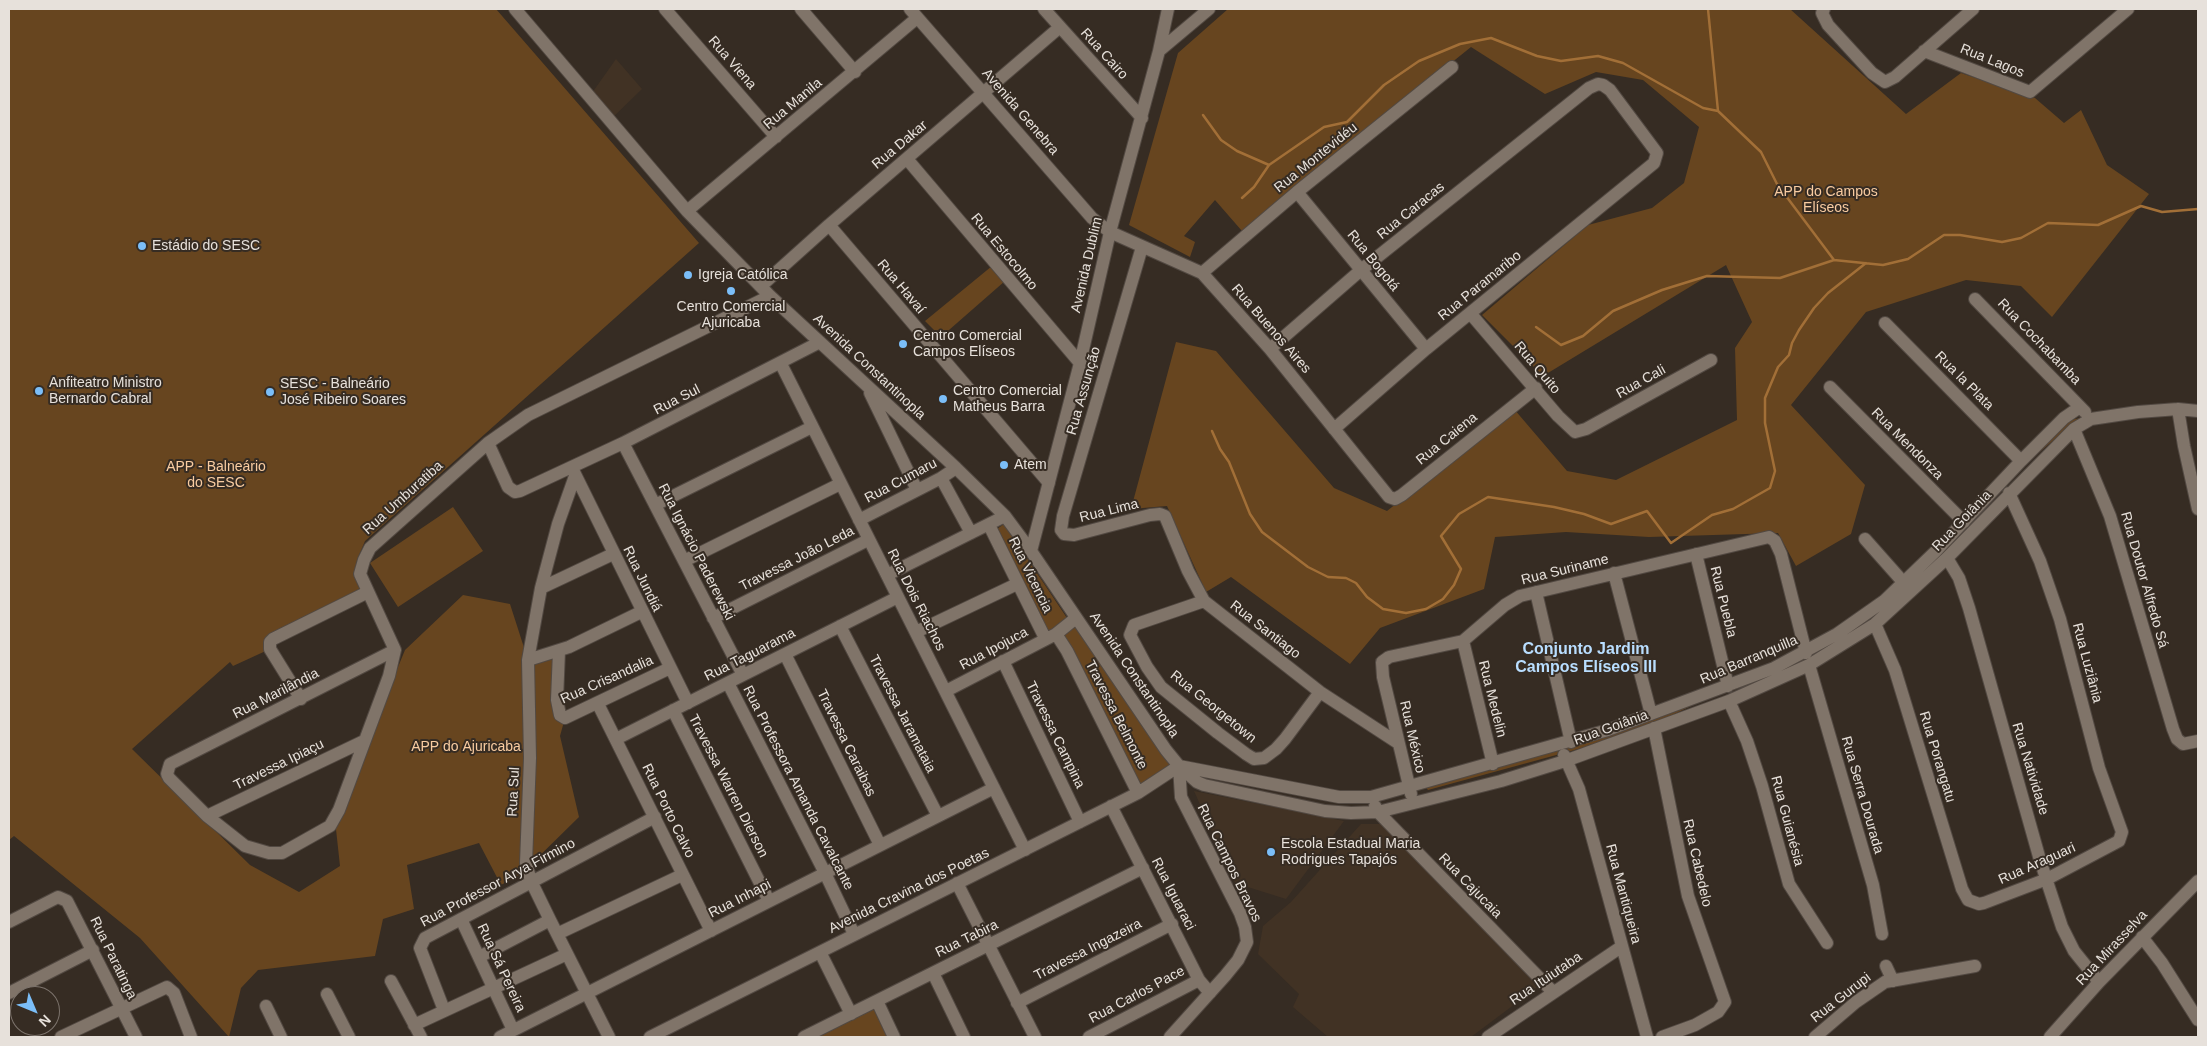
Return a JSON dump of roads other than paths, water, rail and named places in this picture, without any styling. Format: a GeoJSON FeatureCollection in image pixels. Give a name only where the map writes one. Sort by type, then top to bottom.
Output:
{"type":"FeatureCollection","features":[{"type":"Feature","properties":{"kind":"street","name":"Avenida Constantinopla"},"geometry":{"type":"LineString","coordinates":[[515,9],[687,211],[770,296],[956,468],[1004,516],[1031,550],[1179,766]]}},
{"type":"Feature","properties":{"kind":"street","name":"Rua Viena"},"geometry":{"type":"LineString","coordinates":[[666,9],[776,137]]}},
{"type":"Feature","properties":{"kind":"street"},"geometry":{"type":"LineString","coordinates":[[801,9],[855,72]]}},
{"type":"Feature","properties":{"kind":"street","name":"Rua Cairo"},"geometry":{"type":"LineString","coordinates":[[1044,9],[1142,118]]}},
{"type":"Feature","properties":{"kind":"street","name":"Avenida Dublim"},"geometry":{"type":"LineString","coordinates":[[1031,550],[1080,363],[1110,232],[1142,118],[1168,9]]}},
{"type":"Feature","properties":{"kind":"street"},"geometry":{"type":"LineString","coordinates":[[1159,51],[1209,9]]}},
{"type":"Feature","properties":{"kind":"street"},"geometry":{"type":"LineString","coordinates":[[1824,9],[1822,13],[1828,25],[1880,80],[1890,81],[1973,9]]}},
{"type":"Feature","properties":{"kind":"street","name":"Rua Lagos"},"geometry":{"type":"LineString","coordinates":[[1924,51],[2028,92],[2045,80],[2128,9]]}},
{"type":"Feature","properties":{"kind":"street","name":"Rua Manila"},"geometry":{"type":"LineString","coordinates":[[687,211],[855,72],[913,13]]}},
{"type":"Feature","properties":{"kind":"street","name":"Avenida Genebra"},"geometry":{"type":"LineString","coordinates":[[913,13],[1092,218],[1110,232]]}},
{"type":"Feature","properties":{"kind":"street","name":"Rua Dakar"},"geometry":{"type":"LineString","coordinates":[[761,286],[829,225],[1060,27]]}},
{"type":"Feature","properties":{"kind":"street","name":"Rua Montevidéu"},"geometry":{"type":"LineString","coordinates":[[1202,273],[1297,192],[1452,68]]}},
{"type":"Feature","properties":{"kind":"street","name":"Rua Caracas"},"geometry":{"type":"LineString","coordinates":[[1270,349],[1361,270],[1588,88],[1598,84],[1607,87],[1657,154],[1654,164],[1647,170]]}},
{"type":"Feature","properties":{"kind":"street","name":"Rua Estocolmo"},"geometry":{"type":"LineString","coordinates":[[906,160],[1080,363]]}},
{"type":"Feature","properties":{"kind":"street","name":"Rua Paramaribo"},"geometry":{"type":"LineString","coordinates":[[1334,429],[1426,349],[1647,170]]}},
{"type":"Feature","properties":{"kind":"street","name":"Rua Bogotá"},"geometry":{"type":"LineString","coordinates":[[1297,192],[1426,349]]}},
{"type":"Feature","properties":{"kind":"street","name":"Rua Havaí"},"geometry":{"type":"LineString","coordinates":[[829,225],[1048,483]]}},
{"type":"Feature","properties":{"kind":"street","name":"Rua Buenos Aires"},"geometry":{"type":"LineString","coordinates":[[1110,232],[1202,273],[1270,349],[1378,486]]}},
{"type":"Feature","properties":{"kind":"street","name":"Rua Assunção"},"geometry":{"type":"LineString","coordinates":[[1074,535],[1062,532],[1060,526],[1142,247]]}},
{"type":"Feature","properties":{"kind":"street","name":"Rua Umburatiba"},"geometry":{"type":"LineString","coordinates":[[395,650],[382,618],[360,574],[370,548],[488,444],[528,415],[770,296]]}},
{"type":"Feature","properties":{"kind":"street","name":"Rua Cochabamba"},"geometry":{"type":"LineString","coordinates":[[1975,299],[2091,419]]}},
{"type":"Feature","properties":{"kind":"street","name":"Rua Quito"},"geometry":{"type":"LineString","coordinates":[[1470,313],[1570,429],[1575,432],[1586,430]]}},
{"type":"Feature","properties":{"kind":"street","name":"Rua la Plata"},"geometry":{"type":"LineString","coordinates":[[1885,323],[2021,461]]}},
{"type":"Feature","properties":{"kind":"street","name":"Rua Sul"},"geometry":{"type":"LineString","coordinates":[[488,444],[508,488],[515,492],[573,472],[623,443],[781,364],[820,342]]}},
{"type":"Feature","properties":{"kind":"street","name":"Rua Cali"},"geometry":{"type":"LineString","coordinates":[[1586,430],[1711,360]]}},
{"type":"Feature","properties":{"kind":"street","name":"Rua Dois Riachos"},"geometry":{"type":"LineString","coordinates":[[781,364],[1024,850]]}},
{"type":"Feature","properties":{"kind":"street"},"geometry":{"type":"LineString","coordinates":[[866,386],[917,490]]}},
{"type":"Feature","properties":{"kind":"street","name":"Rua Mendonza"},"geometry":{"type":"LineString","coordinates":[[1830,387],[1964,522]]}},
{"type":"Feature","properties":{"kind":"street","name":"Rua Caiena"},"geometry":{"type":"LineString","coordinates":[[1378,486],[1389,498],[1398,498],[1536,388]]}},
{"type":"Feature","properties":{"kind":"street"},"geometry":{"type":"LineString","coordinates":[[1868,624],[1904,583],[2021,461],[2064,418],[2080,407]]}},
{"type":"Feature","properties":{"kind":"street"},"geometry":{"type":"LineString","coordinates":[[2178,409],[2198,509]]}},
{"type":"Feature","properties":{"kind":"street","name":"Rua Goiânia"},"geometry":{"type":"LineString","coordinates":[[1179,766],[1197,782],[1204,784],[1325,811],[1351,813],[1378,812],[1414,804],[1501,781],[1566,761],[1729,700],[1868,624],[1947,558],[2074,429],[2091,419],[2178,409],[2198,411]]}},
{"type":"Feature","properties":{"kind":"street"},"geometry":{"type":"LineString","coordinates":[[656,505],[812,428]]}},
{"type":"Feature","properties":{"kind":"street","name":"Rua Doutor Alfredo Sá"},"geometry":{"type":"LineString","coordinates":[[2074,429],[2110,516],[2173,729],[2180,742],[2186,745],[2198,741]]}},
{"type":"Feature","properties":{"kind":"street","name":"Rua Ignácio Paderewski"},"geometry":{"type":"LineString","coordinates":[[623,443],[742,675]]}},
{"type":"Feature","properties":{"kind":"street","name":"Rua Cumaru"},"geometry":{"type":"LineString","coordinates":[[859,520],[941,478],[956,468]]}},
{"type":"Feature","properties":{"kind":"street","name":"Rua Sul"},"geometry":{"type":"LineString","coordinates":[[573,472],[541,588],[528,660],[530,758],[525,851],[531,881],[609,1037]]}},
{"type":"Feature","properties":{"kind":"street","name":"Rua Jundiá"},"geometry":{"type":"LineString","coordinates":[[573,472],[688,703]]}},
{"type":"Feature","properties":{"kind":"street"},"geometry":{"type":"LineString","coordinates":[[941,478],[971,533]]}},
{"type":"Feature","properties":{"kind":"street"},"geometry":{"type":"LineString","coordinates":[[684,561],[840,484]]}},
{"type":"Feature","properties":{"kind":"street","name":"Rua Luziânia"},"geometry":{"type":"LineString","coordinates":[[2009,493],[2040,561],[2060,619],[2099,768],[2122,832],[2122,838],[2116,843]]}},
{"type":"Feature","properties":{"kind":"street","name":"Rua Santiago"},"geometry":{"type":"LineString","coordinates":[[1150,515],[1160,514],[1168,519],[1188,571],[1204,601],[1320,692],[1398,743]]}},
{"type":"Feature","properties":{"kind":"street","name":"Rua Lima"},"geometry":{"type":"LineString","coordinates":[[1074,535],[1150,515]]}},
{"type":"Feature","properties":{"kind":"street"},"geometry":{"type":"LineString","coordinates":[[887,575],[1004,516]]}},
{"type":"Feature","properties":{"kind":"street","name":"Rua Vicencia"},"geometry":{"type":"LineString","coordinates":[[989,525],[1017,584],[1051,636]]}},
{"type":"Feature","properties":{"kind":"street","name":"Rua Serra Dourada"},"geometry":{"type":"LineString","coordinates":[[1757,541],[1772,538],[1780,554],[1807,659],[1873,885],[1882,934]]}},
{"type":"Feature","properties":{"kind":"street"},"geometry":{"type":"LineString","coordinates":[[1865,539],[1904,583]]}},
{"type":"Feature","properties":{"kind":"street","name":"Travessa João Leda"},"geometry":{"type":"LineString","coordinates":[[713,618],[868,540]]}},
{"type":"Feature","properties":{"kind":"street","name":"Rua Suriname"},"geometry":{"type":"LineString","coordinates":[[1383,677],[1381,665],[1386,658],[1463,642],[1506,605],[1520,596],[1614,572],[1757,541]]}},
{"type":"Feature","properties":{"kind":"street"},"geometry":{"type":"LineString","coordinates":[[541,588],[613,554]]}},
{"type":"Feature","properties":{"kind":"street","name":"Rua Puebla"},"geometry":{"type":"LineString","coordinates":[[1696,554],[1728,686]]}},
{"type":"Feature","properties":{"kind":"street","name":"Rua Natividade"},"geometry":{"type":"LineString","coordinates":[[1947,558],[1959,578],[1969,608],[2047,879],[2068,939],[2082,962],[2099,982]]}},
{"type":"Feature","properties":{"kind":"street"},"geometry":{"type":"LineString","coordinates":[[1614,572],[1651,714]]}},
{"type":"Feature","properties":{"kind":"street"},"geometry":{"type":"LineString","coordinates":[[916,632],[1017,584]]}},
{"type":"Feature","properties":{"kind":"street"},"geometry":{"type":"LineString","coordinates":[[300,699],[270,649],[270,642],[368,592]]}},
{"type":"Feature","properties":{"kind":"street","name":"Rua Mantiqueira"},"geometry":{"type":"LineString","coordinates":[[1536,592],[1566,743],[1566,761],[1579,789],[1646,1037]]}},
{"type":"Feature","properties":{"kind":"street","name":"Rua Taguarama"},"geometry":{"type":"LineString","coordinates":[[616,739],[898,597]]}},
{"type":"Feature","properties":{"kind":"street","name":"Rua Georgetown"},"geometry":{"type":"LineString","coordinates":[[1204,601],[1142,622],[1132,628],[1131,638],[1147,667],[1161,686],[1218,733],[1254,759],[1264,758],[1276,749],[1320,692]]}},
{"type":"Feature","properties":{"kind":"street"},"geometry":{"type":"LineString","coordinates":[[528,660],[559,651],[642,612]]}},
{"type":"Feature","properties":{"kind":"street","name":"Rua Ipojuca"},"geometry":{"type":"LineString","coordinates":[[946,691],[1051,636],[1076,618]]}},
{"type":"Feature","properties":{"kind":"street","name":"Rua Porangatu"},"geometry":{"type":"LineString","coordinates":[[1868,624],[1886,646],[1895,670],[1962,889],[1968,900]]}},
{"type":"Feature","properties":{"kind":"street","name":"Travessa Jaramataia"},"geometry":{"type":"LineString","coordinates":[[840,626],[938,816]]}},
{"type":"Feature","properties":{"kind":"street","name":"Travessa Belmonte"},"geometry":{"type":"LineString","coordinates":[[1051,636],[1067,651],[1138,792]]}},
{"type":"Feature","properties":{"kind":"street","name":"Rua Medelin"},"geometry":{"type":"LineString","coordinates":[[1463,642],[1493,764]]}},
{"type":"Feature","properties":{"kind":"street"},"geometry":{"type":"LineString","coordinates":[[206,816],[245,846],[269,853],[282,853],[295,847],[321,832],[334,821],[388,676],[395,650]]}},
{"type":"Feature","properties":{"kind":"street","name":"Rua Marilândia"},"geometry":{"type":"LineString","coordinates":[[206,816],[169,778],[167,774],[170,764],[395,650]]}},
{"type":"Feature","properties":{"kind":"street","name":"Rua Crisandalia"},"geometry":{"type":"LineString","coordinates":[[559,651],[557,700],[560,715],[565,718],[598,704],[670,668]]}},
{"type":"Feature","properties":{"kind":"street","name":"Travessa Caraibas"},"geometry":{"type":"LineString","coordinates":[[785,654],[880,845]]}},
{"type":"Feature","properties":{"kind":"street","name":"Rua Barranquilla"},"geometry":{"type":"LineString","coordinates":[[1409,787],[1608,730],[1774,668],[1807,659]]}},
{"type":"Feature","properties":{"kind":"street","name":"Travessa Campina"},"geometry":{"type":"LineString","coordinates":[[1003,661],[1080,822]]}},
{"type":"Feature","properties":{"kind":"street","name":"Rua México"},"geometry":{"type":"LineString","coordinates":[[1383,677],[1414,804]]}},
{"type":"Feature","properties":{"kind":"street","name":"Rua Professora Amanda Cavalcante"},"geometry":{"type":"LineString","coordinates":[[728,683],[854,934]]}},
{"type":"Feature","properties":{"kind":"street","name":"Rua Guianésia"},"geometry":{"type":"LineString","coordinates":[[1729,700],[1747,741],[1762,786],[1789,884],[1827,943]]}},
{"type":"Feature","properties":{"kind":"street","name":"Rua Porto Calvo"},"geometry":{"type":"LineString","coordinates":[[598,704],[711,931]]}},
{"type":"Feature","properties":{"kind":"street","name":"Travessa Warren Dierson"},"geometry":{"type":"LineString","coordinates":[[673,710],[769,901]]}},
{"type":"Feature","properties":{"kind":"street","name":"Rua Cabedelo"},"geometry":{"type":"LineString","coordinates":[[1654,728],[1688,896],[1725,1002],[1718,1012],[1695,1025],[1662,1037]]}},
{"type":"Feature","properties":{"kind":"street"},"geometry":{"type":"LineString","coordinates":[[1608,730],[1612,744]]}},
{"type":"Feature","properties":{"kind":"street","name":"Travessa Ipiaçu"},"geometry":{"type":"LineString","coordinates":[[206,816],[364,741]]}},
{"type":"Feature","properties":{"kind":"street"},"geometry":{"type":"LineString","coordinates":[[1179,766],[1339,797],[1371,797],[1409,787]]}},
{"type":"Feature","properties":{"kind":"street","name":"Avenida Cravina dos Poetas"},"geometry":{"type":"LineString","coordinates":[[650,1037],[1080,822],[1138,792],[1179,766]]}},
{"type":"Feature","properties":{"kind":"street","name":"Rua Campos Bravos"},"geometry":{"type":"LineString","coordinates":[[1175,1035],[1238,960],[1244,950],[1247,934],[1240,913],[1184,804],[1179,790],[1179,766]]}},
{"type":"Feature","properties":{"kind":"street","name":"Rua Inhapi"},"geometry":{"type":"LineString","coordinates":[[500,1037],[994,788]]}},
{"type":"Feature","properties":{"kind":"street","name":"Rua Cajucaia"},"geometry":{"type":"LineString","coordinates":[[1371,797],[1378,812],[1553,992]]}},
{"type":"Feature","properties":{"kind":"street","name":"Rua Iguaraci"},"geometry":{"type":"LineString","coordinates":[[1111,806],[1199,980],[1210,993]]}},
{"type":"Feature","properties":{"kind":"street","name":"Rua Professor Arya Firmino"},"geometry":{"type":"LineString","coordinates":[[444,1010],[420,948],[430,935],[654,817]]}},
{"type":"Feature","properties":{"kind":"street","name":"Rua Araguari"},"geometry":{"type":"LineString","coordinates":[[1968,900],[1979,904],[1984,903],[2047,879],[2116,843]]}},
{"type":"Feature","properties":{"kind":"street","name":"Rua Tabira"},"geometry":{"type":"LineString","coordinates":[[813,1035],[876,1001],[1144,868]]}},
{"type":"Feature","properties":{"kind":"street"},"geometry":{"type":"LineString","coordinates":[[557,934],[682,874]]}},
{"type":"Feature","properties":{"kind":"street","name":"Rua Mirasselva"},"geometry":{"type":"LineString","coordinates":[[2050,1037],[2099,982],[2198,881]]}},
{"type":"Feature","properties":{"kind":"street"},"geometry":{"type":"LineString","coordinates":[[957,883],[1035,1037]]}},
{"type":"Feature","properties":{"kind":"street","name":"Rua Paratinga"},"geometry":{"type":"LineString","coordinates":[[9,922],[58,897],[63,898],[70,904],[136,1037]]}},
{"type":"Feature","properties":{"kind":"street","name":"Rua Sá Pereira"},"geometry":{"type":"LineString","coordinates":[[461,919],[514,1030]]}},
{"type":"Feature","properties":{"kind":"street"},"geometry":{"type":"LineString","coordinates":[[479,957],[550,920]]}},
{"type":"Feature","properties":{"kind":"street","name":"Travessa Ingazeira"},"geometry":{"type":"LineString","coordinates":[[1017,1003],[1172,924]]}},
{"type":"Feature","properties":{"kind":"street"},"geometry":{"type":"LineString","coordinates":[[2142,937],[2162,963],[2198,1020]]}},
{"type":"Feature","properties":{"kind":"street","name":"Rua Ituiutaba"},"geometry":{"type":"LineString","coordinates":[[1488,1037],[1621,947]]}},
{"type":"Feature","properties":{"kind":"street"},"geometry":{"type":"LineString","coordinates":[[9,993],[93,950]]}},
{"type":"Feature","properties":{"kind":"street"},"geometry":{"type":"LineString","coordinates":[[820,952],[851,1014]]}},
{"type":"Feature","properties":{"kind":"street"},"geometry":{"type":"LineString","coordinates":[[414,1025],[567,954]]}},
{"type":"Feature","properties":{"kind":"street"},"geometry":{"type":"LineString","coordinates":[[1886,966],[1892,981]]}},
{"type":"Feature","properties":{"kind":"street","name":"Rua Gurupi"},"geometry":{"type":"LineString","coordinates":[[1815,1037],[1865,995],[1885,982],[1975,966]]}},
{"type":"Feature","properties":{"kind":"street"},"geometry":{"type":"LineString","coordinates":[[933,973],[964,1037]]}},
{"type":"Feature","properties":{"kind":"street","name":"Rua Carlos Pace"},"geometry":{"type":"LineString","coordinates":[[1089,1037],[1104,1034],[1199,980]]}},
{"type":"Feature","properties":{"kind":"street"},"geometry":{"type":"LineString","coordinates":[[391,981],[421,1037]]}},
{"type":"Feature","properties":{"kind":"street"},"geometry":{"type":"LineString","coordinates":[[61,1037],[167,987],[174,993],[191,1037]]}},
{"type":"Feature","properties":{"kind":"street"},"geometry":{"type":"LineString","coordinates":[[327,994],[349,1037]]}},
{"type":"Feature","properties":{"kind":"street"},"geometry":{"type":"LineString","coordinates":[[876,1001],[894,1037]]}},
{"type":"Feature","properties":{"kind":"street"},"geometry":{"type":"LineString","coordinates":[[266,1006],[281,1037]]}},
{"type":"Feature","properties":{"kind":"waterway"},"geometry":{"type":"LineString","coordinates":[[1708,9],[1718,111]]}},
{"type":"Feature","properties":{"kind":"waterway"},"geometry":{"type":"LineString","coordinates":[[1242,198],[1254,187],[1269,165],[1324,127],[1347,122],[1384,85],[1419,61],[1460,44],[1491,38],[1537,56],[1561,61],[1598,56],[1623,63],[1703,108],[1718,111],[1761,152],[1777,184],[1834,260]]}},
{"type":"Feature","properties":{"kind":"waterway"},"geometry":{"type":"LineString","coordinates":[[1203,115],[1221,140],[1237,151],[1269,165]]}},
{"type":"Feature","properties":{"kind":"waterway"},"geometry":{"type":"LineString","coordinates":[[1536,327],[1561,345],[1583,336],[1613,311],[1662,290],[1707,276],[1780,278],[1834,260],[1883,265],[1908,259],[1944,235],[1960,235],[2002,242],[2021,238],[2048,223],[2098,225],[2141,206],[2162,212],[2198,209]]}},
{"type":"Feature","properties":{"kind":"waterway"},"geometry":{"type":"LineString","coordinates":[[1212,431],[1220,449],[1229,462],[1250,514],[1262,532],[1308,567],[1328,577],[1346,578],[1356,583],[1367,597],[1383,609],[1406,613],[1426,609],[1443,599],[1454,585],[1461,569],[1441,536],[1459,514],[1488,497],[1554,507],[1584,514],[1611,524],[1647,511],[1671,543],[1712,515],[1733,509],[1770,488],[1775,471],[1765,423],[1765,398],[1778,367],[1789,355],[1792,343],[1814,308],[1828,293],[1866,263]]}},
{"type":"Feature","properties":{"kind":"place","name":"Estádio do SESC"},"geometry":{"type":"Point","coordinates":[142,246]}},
{"type":"Feature","properties":{"kind":"place","name":"Igreja Católica"},"geometry":{"type":"Point","coordinates":[688,275]}},
{"type":"Feature","properties":{"kind":"place","name":"Centro Comercial Ajuricaba"},"geometry":{"type":"Point","coordinates":[731,291]}},
{"type":"Feature","properties":{"kind":"place","name":"Centro Comercial Campos Elíseos"},"geometry":{"type":"Point","coordinates":[903,344]}},
{"type":"Feature","properties":{"kind":"place","name":"Anfiteatro Ministro Bernardo Cabral"},"geometry":{"type":"Point","coordinates":[39,391]}},
{"type":"Feature","properties":{"kind":"place","name":"SESC - Balneário José Ribeiro Soares"},"geometry":{"type":"Point","coordinates":[270,392]}},
{"type":"Feature","properties":{"kind":"place","name":"Centro Comercial Matheus Barra"},"geometry":{"type":"Point","coordinates":[943,399]}},
{"type":"Feature","properties":{"kind":"place","name":"Atem"},"geometry":{"type":"Point","coordinates":[1004,465]}},
{"type":"Feature","properties":{"kind":"place","name":"Escola Estadual Maria Rodrigues Tapajós"},"geometry":{"type":"Point","coordinates":[1271,852]}},
{"type":"Feature","properties":{"kind":"district","name":"Conjunto Jardim Campos Elíseos III"},"geometry":{"type":"Point","coordinates":[1586,659]}},
{"type":"Feature","properties":{"kind":"park label","name":"APP do Campos Elíseos"},"geometry":{"type":"Point","coordinates":[1826,200]}},
{"type":"Feature","properties":{"kind":"park label","name":"APP - Balneário do SESC"},"geometry":{"type":"Point","coordinates":[216,476]}},
{"type":"Feature","properties":{"kind":"park label","name":"APP do Ajuricaba"},"geometry":{"type":"Point","coordinates":[466,747]}}]}
